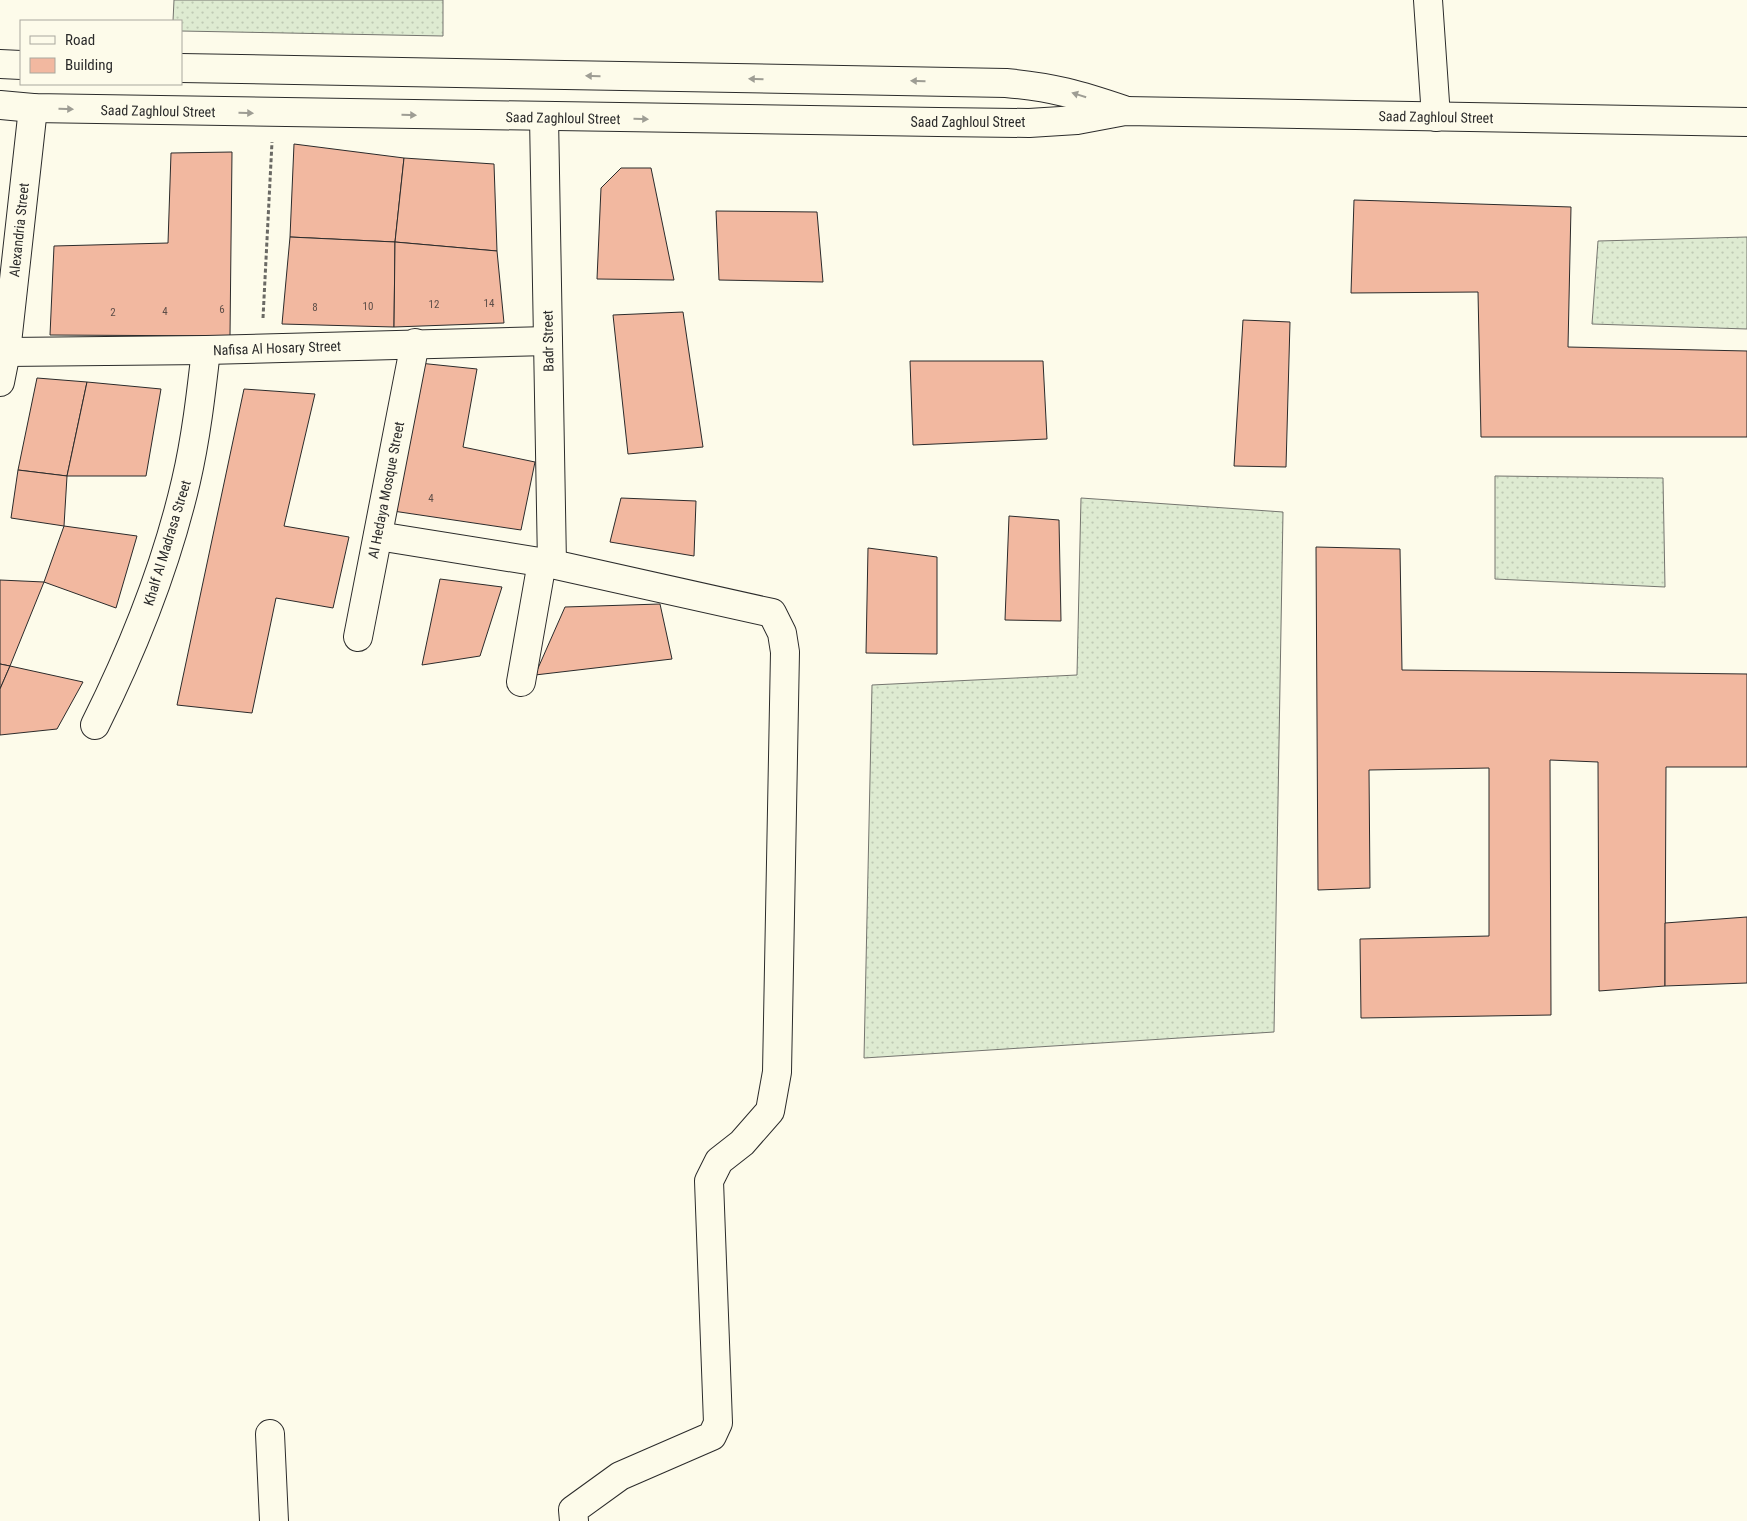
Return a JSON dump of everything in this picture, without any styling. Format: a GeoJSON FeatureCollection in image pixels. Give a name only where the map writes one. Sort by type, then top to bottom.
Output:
{"type":"FeatureCollection","features":[{"type":"Feature","properties":{"kind":"street"},"geometry":{"type":"LineString","coordinates":[[1428,0],[1436,117]]}},
{"type":"Feature","properties":{"kind":"street"},"geometry":{"type":"LineString","coordinates":[[0,64],[20,65]]}},
{"type":"Feature","properties":{"kind":"street","name":"Saad Zaghloul Street"},"geometry":{"type":"LineString","coordinates":[[182,68],[1006,83],[1045,86],[1076,93],[1125,111]]}},
{"type":"Feature","properties":{"kind":"street","name":"Saad Zaghloul Street"},"geometry":{"type":"LineString","coordinates":[[0,105],[33,108],[273,113],[1029,122],[1077,120],[1125,111],[1747,122]]}},
{"type":"Feature","properties":{"kind":"street","name":"Alexandria Street"},"geometry":{"type":"LineString","coordinates":[[0,382],[6,352],[33,108]]}},
{"type":"Feature","properties":{"kind":"street","name":"Badr Street"},"geometry":{"type":"LineString","coordinates":[[521,682],[547,563],[548,341],[544,117]]}},
{"type":"Feature","properties":{"kind":"street","name":"Nafisa Al Hosary Street"},"geometry":{"type":"LineString","coordinates":[[6,352],[206,350],[548,341]]}},
{"type":"Feature","properties":{"kind":"street","name":"Al Hedaya Mosque Street"},"geometry":{"type":"LineString","coordinates":[[358,637],[415,344]]}},
{"type":"Feature","properties":{"kind":"street","name":"Khalf Al Madrasa Street"},"geometry":{"type":"LineString","coordinates":[[95,725],[124,666],[149,606],[170,544],[186,480],[198,415],[206,350]]}},
{"type":"Feature","properties":{"kind":"street"},"geometry":{"type":"LineString","coordinates":[[378,536],[547,563],[772,613],[782,633],[785,652],[777,1072],[770,1111],[742,1143],[719,1161],[709,1180],[718,1423],[712,1436],[620,1476],[573,1510],[574,1521]]}},
{"type":"Feature","properties":{"kind":"street"},"geometry":{"type":"LineString","coordinates":[[270,1434],[274,1521]]}},
{"type":"Feature","properties":{"kind":"path"},"geometry":{"type":"LineString","coordinates":[[262,348],[273,113]]}},
{"type":"Feature","properties":{"kind":"green space"},"geometry":{"type":"Polygon","coordinates":[[[174,0],[443,0],[443,36],[182,31],[182,20],[173,20],[174,0]]]}},
{"type":"Feature","properties":{"kind":"green space"},"geometry":{"type":"Polygon","coordinates":[[[1747,237],[1747,329],[1592,324],[1598,241],[1747,237]]]}},
{"type":"Feature","properties":{"kind":"green space"},"geometry":{"type":"Polygon","coordinates":[[[1495,476],[1663,478],[1665,587],[1495,579],[1495,476]]]}},
{"type":"Feature","properties":{"kind":"green space"},"geometry":{"type":"Polygon","coordinates":[[[1081,498],[1283,512],[1274,1032],[864,1058],[872,685],[1077,675],[1081,498]]]}},
{"type":"Feature","properties":{"kind":"building"},"geometry":{"type":"Polygon","coordinates":[[[294,144],[404,158],[395,242],[290,237],[294,144]]]}},
{"type":"Feature","properties":{"kind":"building"},"geometry":{"type":"Polygon","coordinates":[[[232,152],[230,336],[50,335],[54,246],[168,243],[171,153],[232,152]]]}},
{"type":"Feature","properties":{"kind":"building"},"geometry":{"type":"Polygon","coordinates":[[[404,158],[494,164],[497,251],[395,242],[404,158]]]}},
{"type":"Feature","properties":{"kind":"building"},"geometry":{"type":"Polygon","coordinates":[[[621,168],[651,168],[674,280],[597,279],[601,188],[621,168]]]}},
{"type":"Feature","properties":{"kind":"building"},"geometry":{"type":"Polygon","coordinates":[[[1354,200],[1571,207],[1568,347],[1747,351],[1747,437],[1481,437],[1478,292],[1351,293],[1354,200]]]}},
{"type":"Feature","properties":{"kind":"building"},"geometry":{"type":"Polygon","coordinates":[[[716,211],[817,212],[823,282],[719,280],[716,211]]]}},
{"type":"Feature","properties":{"kind":"building"},"geometry":{"type":"Polygon","coordinates":[[[290,237],[395,242],[394,327],[282,324],[290,237]]]}},
{"type":"Feature","properties":{"kind":"building"},"geometry":{"type":"Polygon","coordinates":[[[395,242],[497,251],[504,323],[394,327],[395,242]]]}},
{"type":"Feature","properties":{"kind":"building"},"geometry":{"type":"Polygon","coordinates":[[[683,312],[703,447],[628,454],[613,315],[683,312]]]}},
{"type":"Feature","properties":{"kind":"building"},"geometry":{"type":"Polygon","coordinates":[[[1243,320],[1290,322],[1286,467],[1234,466],[1243,320]]]}},
{"type":"Feature","properties":{"kind":"building"},"geometry":{"type":"Polygon","coordinates":[[[910,361],[1043,361],[1047,439],[913,445],[910,361]]]}},
{"type":"Feature","properties":{"kind":"building"},"geometry":{"type":"Polygon","coordinates":[[[419,363],[477,369],[463,447],[535,462],[521,530],[393,511],[419,363]]]}},
{"type":"Feature","properties":{"kind":"building"},"geometry":{"type":"Polygon","coordinates":[[[37,378],[87,382],[67,476],[18,470],[37,378]]]}},
{"type":"Feature","properties":{"kind":"building"},"geometry":{"type":"Polygon","coordinates":[[[87,382],[161,389],[146,476],[67,476],[87,382]]]}},
{"type":"Feature","properties":{"kind":"building"},"geometry":{"type":"Polygon","coordinates":[[[244,389],[315,394],[284,526],[349,537],[333,608],[276,598],[252,713],[177,705],[244,389]]]}},
{"type":"Feature","properties":{"kind":"building"},"geometry":{"type":"Polygon","coordinates":[[[18,470],[67,476],[64,526],[11,518],[18,470]]]}},
{"type":"Feature","properties":{"kind":"building"},"geometry":{"type":"Polygon","coordinates":[[[621,498],[696,501],[694,556],[610,542],[621,498]]]}},
{"type":"Feature","properties":{"kind":"building"},"geometry":{"type":"Polygon","coordinates":[[[1009,516],[1059,520],[1061,621],[1005,620],[1009,516]]]}},
{"type":"Feature","properties":{"kind":"building"},"geometry":{"type":"Polygon","coordinates":[[[64,526],[137,536],[116,608],[44,582],[64,526]]]}},
{"type":"Feature","properties":{"kind":"building"},"geometry":{"type":"Polygon","coordinates":[[[1316,547],[1400,549],[1402,670],[1747,674],[1747,767],[1666,767],[1665,986],[1599,991],[1598,762],[1550,760],[1551,1015],[1361,1018],[1360,939],[1489,936],[1489,768],[1369,770],[1370,888],[1318,890],[1316,547]]]}},
{"type":"Feature","properties":{"kind":"building"},"geometry":{"type":"Polygon","coordinates":[[[868,548],[937,557],[937,654],[866,653],[868,548]]]}},
{"type":"Feature","properties":{"kind":"building"},"geometry":{"type":"Polygon","coordinates":[[[440,579],[502,587],[480,656],[422,665],[440,579]]]}},
{"type":"Feature","properties":{"kind":"building"},"geometry":{"type":"Polygon","coordinates":[[[0,580],[44,582],[10,666],[0,664],[0,580]]]}},
{"type":"Feature","properties":{"kind":"building"},"geometry":{"type":"Polygon","coordinates":[[[660,604],[672,659],[535,675],[565,607],[660,604]]]}},
{"type":"Feature","properties":{"kind":"building"},"geometry":{"type":"Polygon","coordinates":[[[0,664],[10,666],[0,689],[0,664]]]}},
{"type":"Feature","properties":{"kind":"building"},"geometry":{"type":"Polygon","coordinates":[[[10,666],[83,682],[57,729],[0,735],[0,689],[10,666]]]}},
{"type":"Feature","properties":{"kind":"building"},"geometry":{"type":"Polygon","coordinates":[[[1747,917],[1747,983],[1665,986],[1665,923],[1747,917]]]}}]}
